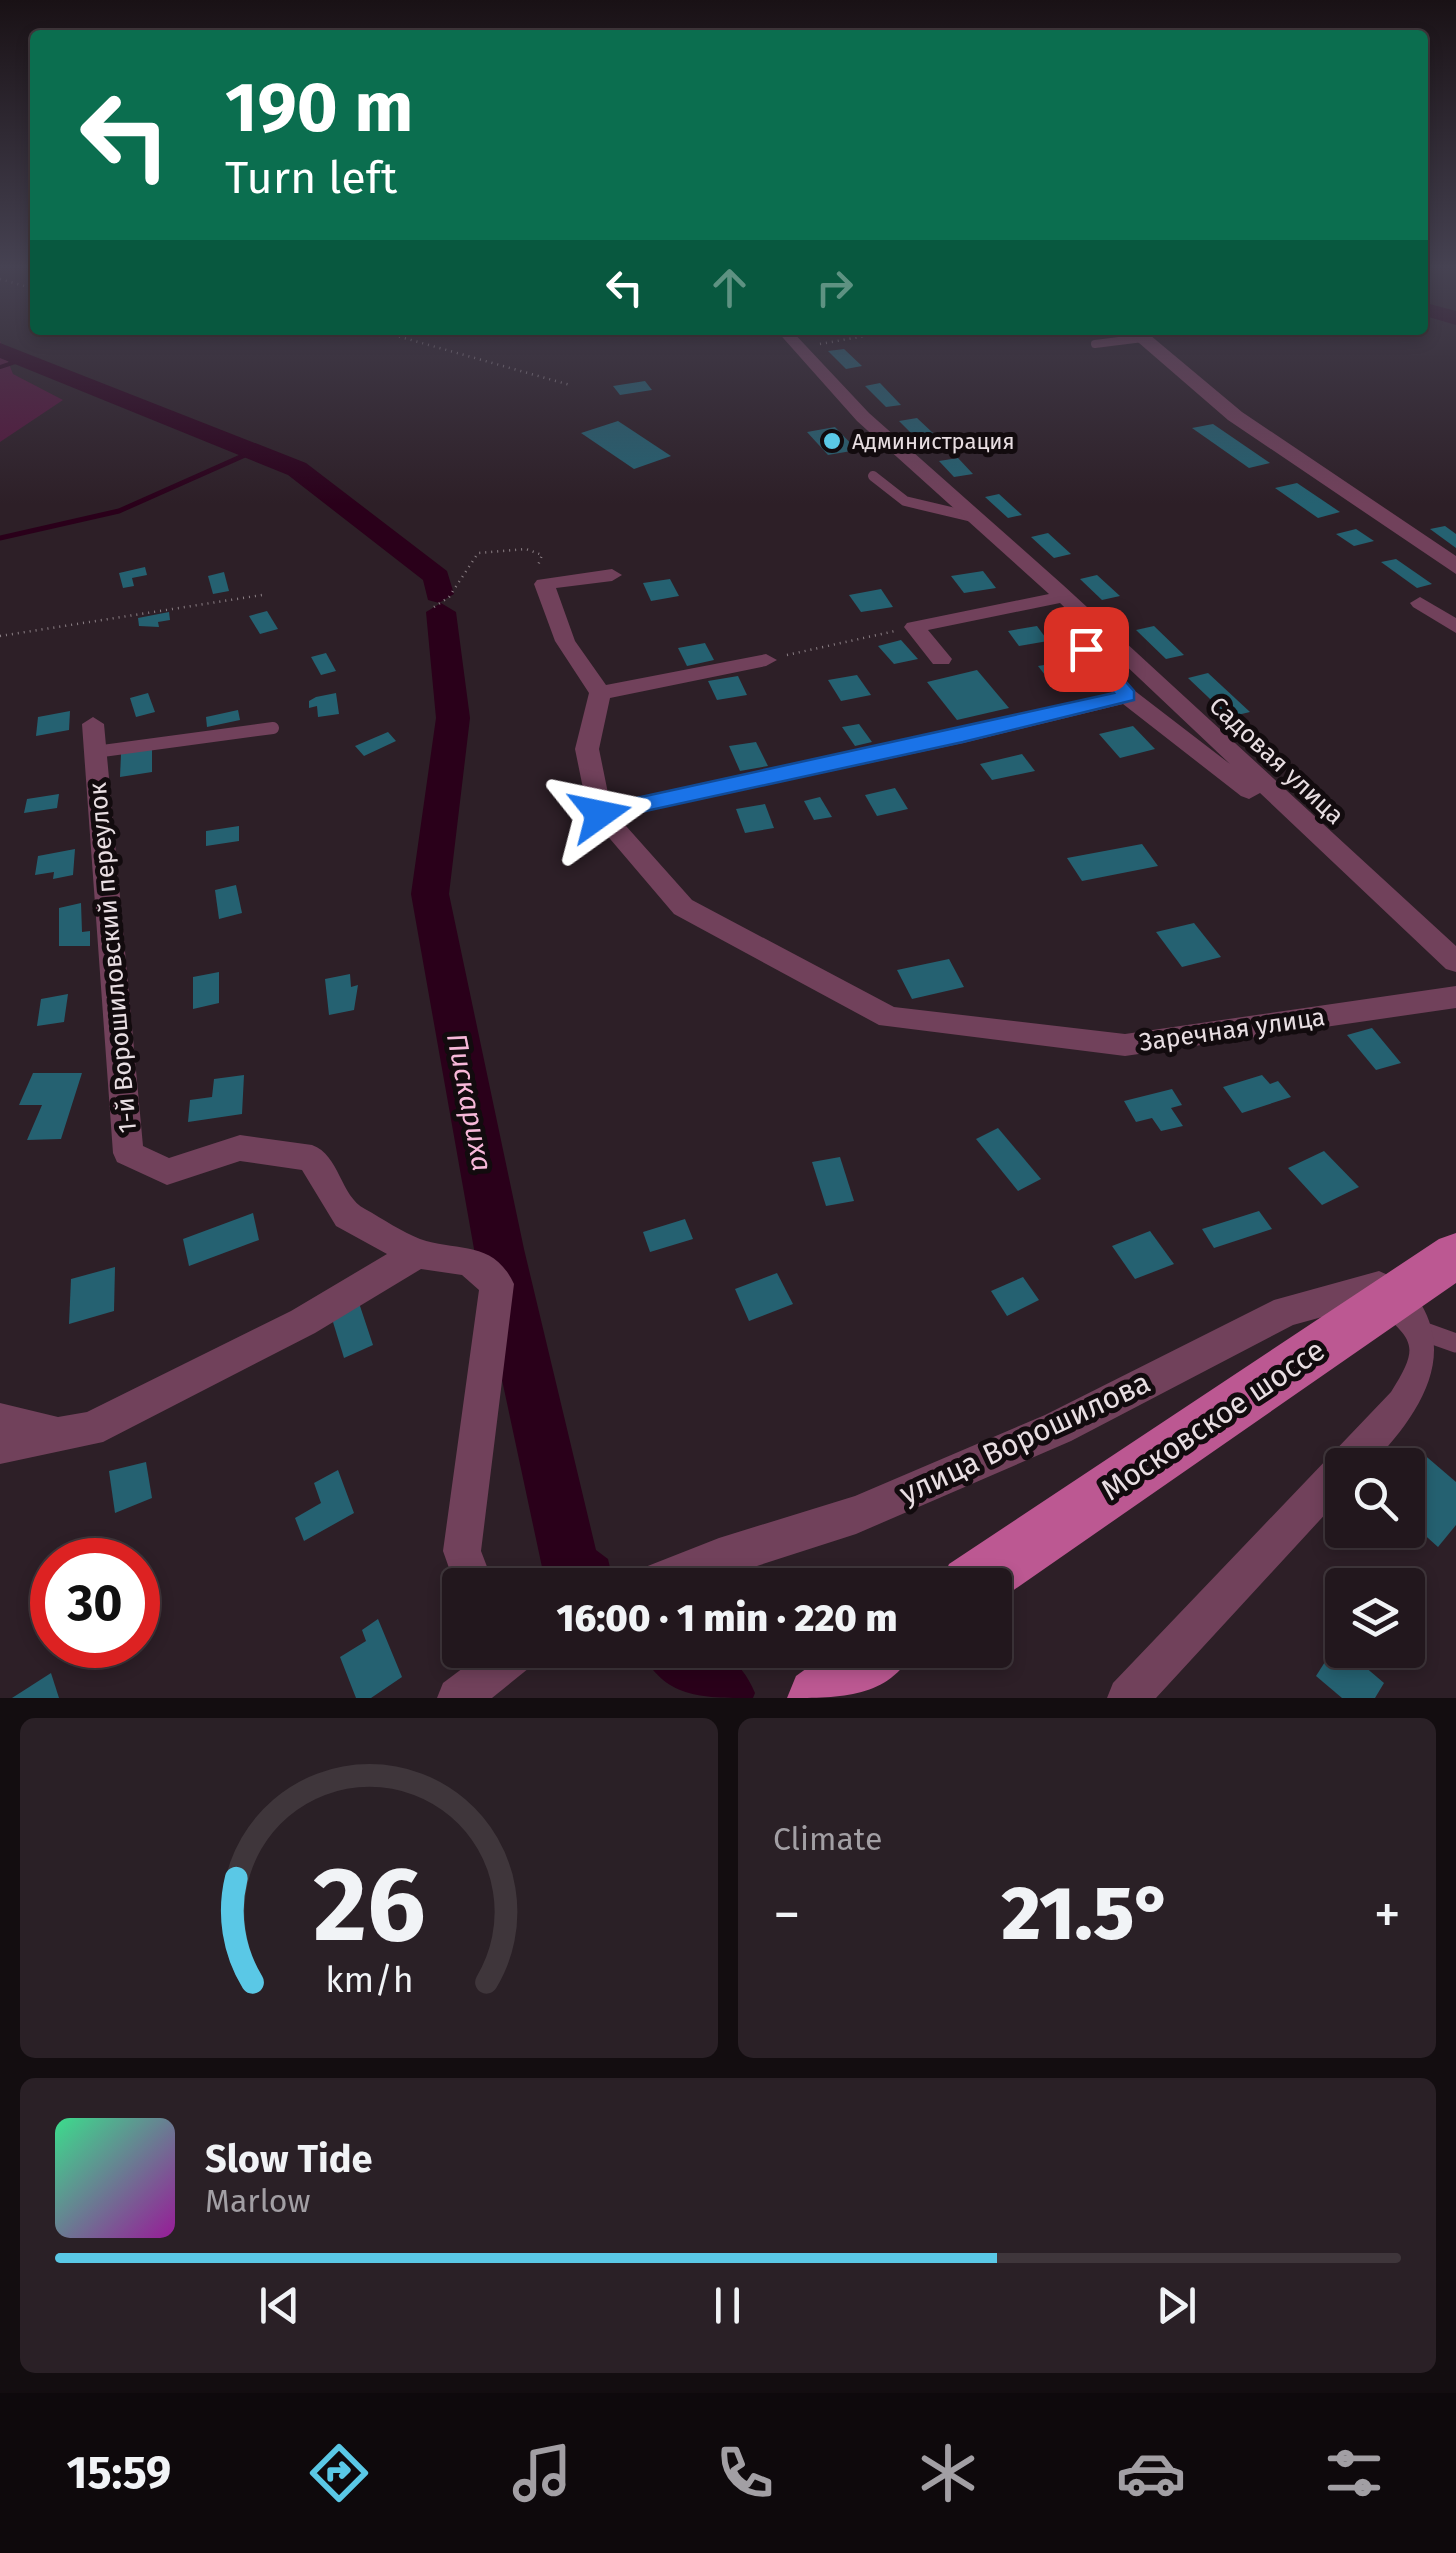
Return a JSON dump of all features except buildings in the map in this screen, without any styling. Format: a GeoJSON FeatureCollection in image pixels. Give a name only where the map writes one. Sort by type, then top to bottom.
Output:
{"type":"FeatureCollection","features":[{"type":"Feature","properties":{"kind":"main road","name":"Московское шоссе"},"geometry":{"type":"LineString","coordinates":[[1000,1568],[1424,1324],[1456,1255]]}},
{"type":"Feature","properties":{"kind":"main road"},"geometry":{"type":"LineString","coordinates":[[818,1698],[858,1668]]}},
{"type":"Feature","properties":{"kind":"street"},"geometry":{"type":"LineString","coordinates":[[1153,346],[1236,416],[1456,568]]}},
{"type":"Feature","properties":{"kind":"street","name":"Садовая улица"},"geometry":{"type":"LineString","coordinates":[[801,348],[887,445],[1100,631],[1456,962]]}},
{"type":"Feature","properties":{"kind":"street"},"geometry":{"type":"LineString","coordinates":[[600,694],[565,641],[544,584],[612,575]]}},
{"type":"Feature","properties":{"kind":"street"},"geometry":{"type":"LineString","coordinates":[[941,658],[914,627],[1062,597]]}},
{"type":"Feature","properties":{"kind":"street"},"geometry":{"type":"LineString","coordinates":[[1420,603],[1456,627]]}},
{"type":"Feature","properties":{"kind":"street"},"geometry":{"type":"LineString","coordinates":[[1100,631],[1086,649],[1127,696],[1283,818],[1312,830]]}},
{"type":"Feature","properties":{"kind":"street"},"geometry":{"type":"LineString","coordinates":[[766,660],[600,694],[594,703],[588,749],[600,814],[963,736],[1127,696]]}},
{"type":"Feature","properties":{"kind":"street","name":"1-й Ворошиловский переулок"},"geometry":{"type":"LineString","coordinates":[[94,738],[128,1153],[168,1172],[240,1148],[312,1158],[347,1216],[416,1254]]}},
{"type":"Feature","properties":{"kind":"street","name":"Заречная улица"},"geometry":{"type":"LineString","coordinates":[[600,814],[683,907],[888,1017],[1125,1045],[1456,997]]}},
{"type":"Feature","properties":{"kind":"street"},"geometry":{"type":"LineString","coordinates":[[0,1446],[90,1429],[304,1322],[416,1254],[470,1261],[497,1284],[462,1551],[468,1568]]}},
{"type":"Feature","properties":{"kind":"street","name":"улица Ворошилова"},"geometry":{"type":"LineString","coordinates":[[692,1568],[856,1514],[1040,1436],[1286,1312],[1379,1286],[1424,1324]]}},
{"type":"Feature","properties":{"kind":"street"},"geometry":{"type":"LineString","coordinates":[[1362,1448],[1404,1404],[1429,1364],[1424,1324]]}},
{"type":"Feature","properties":{"kind":"street"},"geometry":{"type":"LineString","coordinates":[[0,1421],[64,1434]]}},
{"type":"Feature","properties":{"kind":"street"},"geometry":{"type":"LineString","coordinates":[[1128,1698],[1325,1487]]}},
{"type":"Feature","properties":{"kind":"street"},"geometry":{"type":"LineString","coordinates":[[458,1698],[497,1668]]}},
{"type":"Feature","properties":{"kind":"lane"},"geometry":{"type":"LineString","coordinates":[[873,476],[886,494],[932,510],[972,516]]}},
{"type":"Feature","properties":{"kind":"lane"},"geometry":{"type":"LineString","coordinates":[[94,738],[274,728]]}},
{"type":"Feature","properties":{"kind":"path"},"geometry":{"type":"LineString","coordinates":[[442,346],[570,386]]}},
{"type":"Feature","properties":{"kind":"path"},"geometry":{"type":"LineString","coordinates":[[801,348],[811,346]]}},
{"type":"Feature","properties":{"kind":"path"},"geometry":{"type":"LineString","coordinates":[[434,607],[450,597],[478,553],[495,549],[526,549],[542,556],[536,577],[544,584]]}},
{"type":"Feature","properties":{"kind":"path"},"geometry":{"type":"LineString","coordinates":[[0,636],[262,595]]}},
{"type":"Feature","properties":{"kind":"path"},"geometry":{"type":"LineString","coordinates":[[766,660],[914,627]]}},
{"type":"Feature","properties":{"kind":"shaded area"},"geometry":{"type":"Polygon","coordinates":[[[2,346],[13,374],[63,400],[0,442],[2,346]]]}},
{"type":"Feature","properties":{"kind":"waterway","name":"Пискариха"},"geometry":{"type":"LineString","coordinates":[[0,350],[297,469],[437,577],[439,594]]}},
{"type":"Feature","properties":{"kind":"waterway"},"geometry":{"type":"LineString","coordinates":[[0,367],[24,359]]}},
{"type":"Feature","properties":{"kind":"waterway"},"geometry":{"type":"LineString","coordinates":[[0,538],[119,511],[254,451]]}},
{"type":"Feature","properties":{"kind":"waterway","name":"Пискариха"},"geometry":{"type":"LineString","coordinates":[[441,612],[453,718],[430,894],[499,1249],[572,1568]]}},
{"type":"Feature","properties":{"kind":"waterway","name":"Пискариха"},"geometry":{"type":"LineString","coordinates":[[693,1668],[724,1693]]}},
{"type":"Feature","properties":{"kind":"place","name":"Администрация"},"geometry":{"type":"Point","coordinates":[832,441]}},
{"type":"Feature","properties":{"kind":"route"},"geometry":{"type":"LineString","coordinates":[[600,814],[963,736],[1127,696],[1086,649]]}}]}
